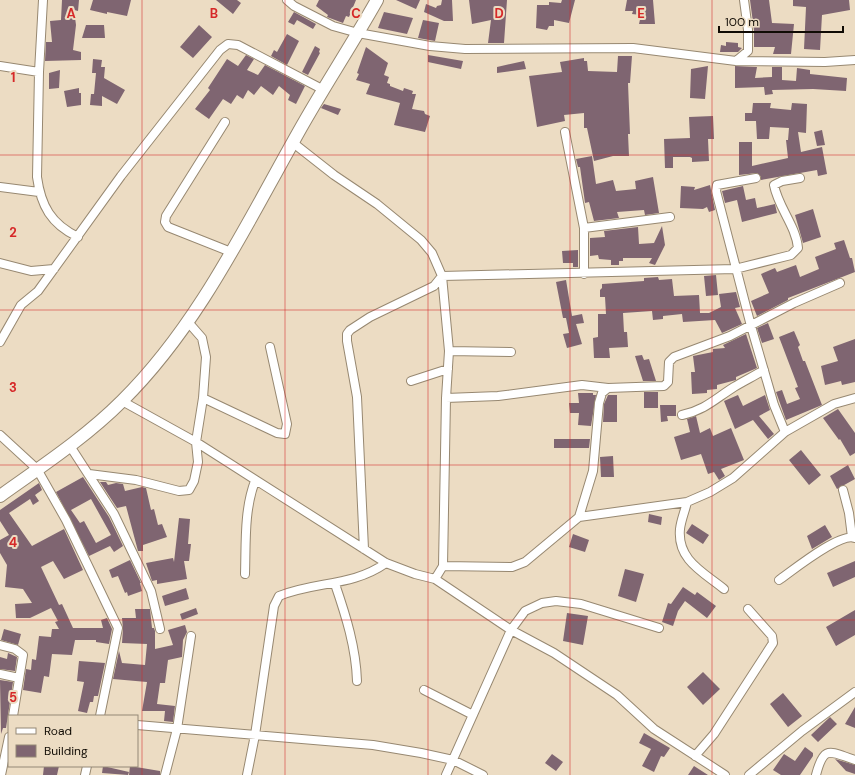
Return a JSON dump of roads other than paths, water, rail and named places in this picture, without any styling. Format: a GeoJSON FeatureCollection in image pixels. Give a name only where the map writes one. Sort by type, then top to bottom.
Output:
{"type":"FeatureCollection","features":[{"type":"Feature","properties":{"kind":"street"},"geometry":{"type":"LineString","coordinates":[[43,0],[39,72],[37,177],[39,192],[49,213],[63,230],[78,237]]}},
{"type":"Feature","properties":{"kind":"street"},"geometry":{"type":"LineString","coordinates":[[287,0],[294,6],[333,26],[358,33],[430,46],[465,49],[633,48],[736,60],[825,62],[855,60]]}},
{"type":"Feature","properties":{"kind":"street"},"geometry":{"type":"LineString","coordinates":[[0,496],[70,446],[122,401],[155,365],[188,322],[231,252],[322,89],[377,0]]}},
{"type":"Feature","properties":{"kind":"street"},"geometry":{"type":"LineString","coordinates":[[736,60],[748,51],[748,30],[744,0]]}},
{"type":"Feature","properties":{"kind":"street"},"geometry":{"type":"LineString","coordinates":[[0,342],[21,305],[38,291],[121,176],[220,50],[228,44],[238,45],[322,89]]}},
{"type":"Feature","properties":{"kind":"street"},"geometry":{"type":"LineString","coordinates":[[0,66],[39,72]]}},
{"type":"Feature","properties":{"kind":"street"},"geometry":{"type":"LineString","coordinates":[[225,122],[166,216],[165,222],[168,227],[231,252]]}},
{"type":"Feature","properties":{"kind":"street"},"geometry":{"type":"LineString","coordinates":[[564,132],[584,228],[584,274]]}},
{"type":"Feature","properties":{"kind":"street"},"geometry":{"type":"LineString","coordinates":[[292,142],[334,175],[382,208],[421,240],[432,253],[442,276],[449,351],[446,398],[443,566],[435,579]]}},
{"type":"Feature","properties":{"kind":"street"},"geometry":{"type":"LineString","coordinates":[[756,178],[717,185],[717,196],[751,326],[774,405],[785,432]]}},
{"type":"Feature","properties":{"kind":"street"},"geometry":{"type":"LineString","coordinates":[[442,276],[584,274],[735,269],[791,255],[798,248],[797,238],[783,213],[774,185],[782,181],[800,178]]}},
{"type":"Feature","properties":{"kind":"street"},"geometry":{"type":"LineString","coordinates":[[0,187],[39,192]]}},
{"type":"Feature","properties":{"kind":"street"},"geometry":{"type":"LineString","coordinates":[[584,228],[670,217]]}},
{"type":"Feature","properties":{"kind":"street"},"geometry":{"type":"LineString","coordinates":[[0,263],[31,270],[54,269]]}},
{"type":"Feature","properties":{"kind":"street"},"geometry":{"type":"LineString","coordinates":[[364,549],[359,470],[357,397],[347,334],[350,330],[370,317],[434,286],[442,276]]}},
{"type":"Feature","properties":{"kind":"street"},"geometry":{"type":"LineString","coordinates":[[446,398],[498,396],[582,386],[608,388],[664,386],[668,382],[669,362],[674,357],[730,336],[794,303],[840,283]]}},
{"type":"Feature","properties":{"kind":"street"},"geometry":{"type":"LineString","coordinates":[[90,474],[136,480],[179,491],[189,490],[194,481],[198,462],[196,442],[203,398],[206,357],[202,338],[188,322]]}},
{"type":"Feature","properties":{"kind":"street"},"geometry":{"type":"LineString","coordinates":[[203,398],[277,433],[285,434],[287,424],[270,347]]}},
{"type":"Feature","properties":{"kind":"street"},"geometry":{"type":"LineString","coordinates":[[449,351],[511,352]]}},
{"type":"Feature","properties":{"kind":"street"},"geometry":{"type":"LineString","coordinates":[[412,381],[448,368]]}},
{"type":"Feature","properties":{"kind":"street"},"geometry":{"type":"LineString","coordinates":[[682,415],[696,412],[715,402],[733,388],[764,370]]}},
{"type":"Feature","properties":{"kind":"street"},"geometry":{"type":"LineString","coordinates":[[579,517],[593,471],[599,403],[602,393],[608,388]]}},
{"type":"Feature","properties":{"kind":"street"},"geometry":{"type":"LineString","coordinates":[[443,566],[512,567],[525,562],[579,517],[687,502],[710,492],[733,478],[785,432],[834,404],[855,398]]}},
{"type":"Feature","properties":{"kind":"street"},"geometry":{"type":"LineString","coordinates":[[122,401],[196,442],[255,481],[386,563],[435,579],[511,630],[554,652],[618,695],[654,729],[725,775]]}},
{"type":"Feature","properties":{"kind":"street"},"geometry":{"type":"LineString","coordinates":[[0,435],[37,470],[66,520],[118,628],[100,715]]}},
{"type":"Feature","properties":{"kind":"street"},"geometry":{"type":"LineString","coordinates":[[70,446],[90,474],[114,514],[151,591],[160,629]]}},
{"type":"Feature","properties":{"kind":"street"},"geometry":{"type":"LineString","coordinates":[[245,574],[247,511],[250,495],[255,481]]}},
{"type":"Feature","properties":{"kind":"street"},"geometry":{"type":"LineString","coordinates":[[779,580],[816,553],[841,540],[853,537],[843,490]]}},
{"type":"Feature","properties":{"kind":"street"},"geometry":{"type":"LineString","coordinates":[[687,502],[680,528],[681,550],[689,561],[724,589]]}},
{"type":"Feature","properties":{"kind":"street"},"geometry":{"type":"LineString","coordinates":[[248,775],[256,735],[274,606],[279,596],[289,591],[335,584],[373,572],[386,563]]}},
{"type":"Feature","properties":{"kind":"street"},"geometry":{"type":"LineString","coordinates":[[335,584],[347,620],[357,664],[357,681]]}},
{"type":"Feature","properties":{"kind":"street"},"geometry":{"type":"LineString","coordinates":[[446,775],[511,630],[525,611],[542,603],[556,601],[581,604],[658,628]]}},
{"type":"Feature","properties":{"kind":"street"},"geometry":{"type":"LineString","coordinates":[[695,756],[714,734],[773,643],[772,636],[748,609]]}},
{"type":"Feature","properties":{"kind":"street"},"geometry":{"type":"LineString","coordinates":[[165,775],[177,729],[191,636]]}},
{"type":"Feature","properties":{"kind":"street"},"geometry":{"type":"LineString","coordinates":[[0,646],[15,649],[23,655],[14,715]]}},
{"type":"Feature","properties":{"kind":"street"},"geometry":{"type":"LineString","coordinates":[[0,674],[19,678]]}},
{"type":"Feature","properties":{"kind":"street"},"geometry":{"type":"LineString","coordinates":[[424,690],[473,715]]}},
{"type":"Feature","properties":{"kind":"street"},"geometry":{"type":"LineString","coordinates":[[749,775],[802,731],[855,692]]}},
{"type":"Feature","properties":{"kind":"street"},"geometry":{"type":"LineString","coordinates":[[138,725],[373,745],[453,760],[483,775]]}},
{"type":"Feature","properties":{"kind":"street"},"geometry":{"type":"LineString","coordinates":[[1,775],[8,742]]}},
{"type":"Feature","properties":{"kind":"street"},"geometry":{"type":"LineString","coordinates":[[816,775],[822,758],[826,753],[830,752],[855,760]]}}]}
